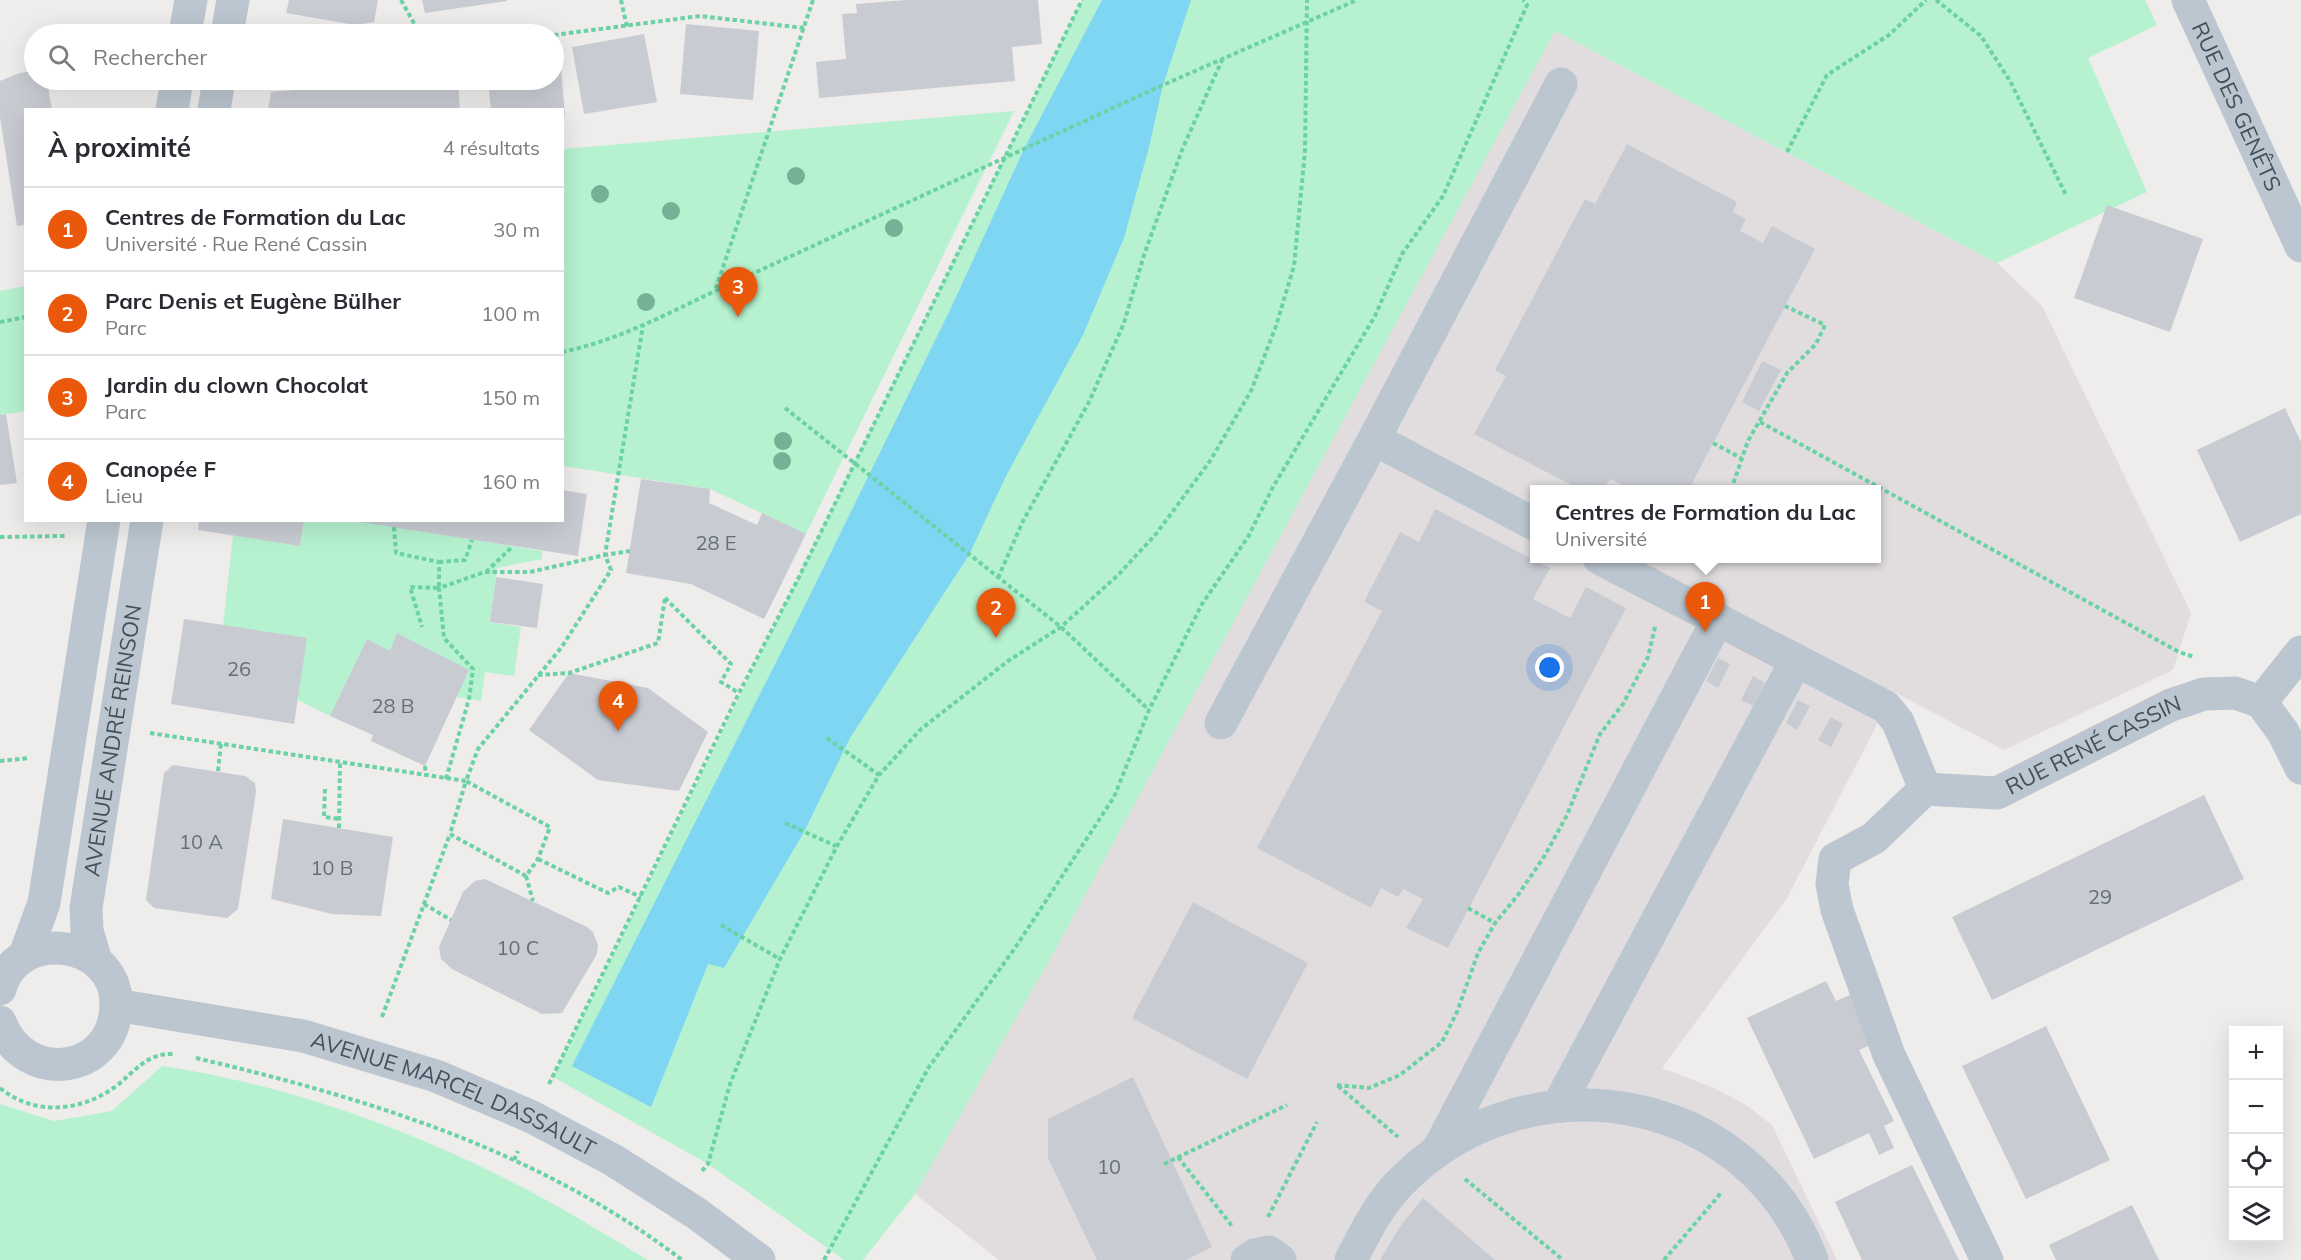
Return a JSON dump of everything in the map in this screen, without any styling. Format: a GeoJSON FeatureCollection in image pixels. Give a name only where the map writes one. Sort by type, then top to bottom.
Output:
{"type":"FeatureCollection","features":[{"type":"Feature","properties":{"kind":"street"},"geometry":{"type":"LineString","coordinates":[[186,24],[190,0]]}},
{"type":"Feature","properties":{"kind":"street"},"geometry":{"type":"LineString","coordinates":[[229,24],[233,0]]}},
{"type":"Feature","properties":{"kind":"street","name":"RUE DES GENÊTS"},"geometry":{"type":"LineString","coordinates":[[2188,0],[2301,246]]}},
{"type":"Feature","properties":{"kind":"street"},"geometry":{"type":"LineString","coordinates":[[1221,723],[1561,84]]}},
{"type":"Feature","properties":{"kind":"street"},"geometry":{"type":"LineString","coordinates":[[172,108],[175,90]]}},
{"type":"Feature","properties":{"kind":"street"},"geometry":{"type":"LineString","coordinates":[[214,108],[217,90]]}},
{"type":"Feature","properties":{"kind":"street"},"geometry":{"type":"LineString","coordinates":[[1374,439],[1530,522]]}},
{"type":"Feature","properties":{"kind":"street","name":"AVENUE ANDRÉ REINSON"},"geometry":{"type":"LineString","coordinates":[[25,955],[44,903],[104,522]]}},
{"type":"Feature","properties":{"kind":"street","name":"AVENUE ANDRÉ REINSON"},"geometry":{"type":"LineString","coordinates":[[116,1005],[114,989],[96,961],[87,931],[86,908],[147,522]]}},
{"type":"Feature","properties":{"kind":"street"},"geometry":{"type":"LineString","coordinates":[[1608,563],[1886,707],[1898,722],[1924,789],[1874,838],[1835,859],[1832,884],[1838,910],[1889,1055],[1987,1260]]}},
{"type":"Feature","properties":{"kind":"street"},"geometry":{"type":"LineString","coordinates":[[1438,1150],[1718,619]]}},
{"type":"Feature","properties":{"kind":"street"},"geometry":{"type":"LineString","coordinates":[[2301,652],[2248,697],[2283,732],[2301,768]]}},
{"type":"Feature","properties":{"kind":"street"},"geometry":{"type":"LineString","coordinates":[[1560,1104],[1796,662]]}},
{"type":"Feature","properties":{"kind":"street","name":"RUE RENÉ CASSIN"},"geometry":{"type":"LineString","coordinates":[[1924,789],[1997,793],[2171,705],[2204,694],[2248,697]]}},
{"type":"Feature","properties":{"kind":"street"},"geometry":{"type":"LineString","coordinates":[[0,989],[12,966],[25,955],[43,948],[62,946],[80,951],[96,961]]}},
{"type":"Feature","properties":{"kind":"street"},"geometry":{"type":"LineString","coordinates":[[0,1023],[5,1036],[18,1051],[34,1061],[53,1066],[73,1064],[90,1055],[104,1042],[114,1024],[116,1005]]}},
{"type":"Feature","properties":{"kind":"street","name":"AVENUE MARCEL DASSAULT"},"geometry":{"type":"LineString","coordinates":[[116,1005],[303,1036],[436,1076],[532,1117],[613,1160],[696,1214],[759,1260]]}},
{"type":"Feature","properties":{"kind":"street"},"geometry":{"type":"LineString","coordinates":[[1352,1260],[1366,1228],[1387,1198],[1406,1177],[1438,1150],[1473,1129],[1502,1117],[1560,1104],[1628,1108],[1659,1116],[1697,1132],[1745,1165],[1785,1209],[1812,1260]]}},
{"type":"Feature","properties":{"kind":"path"},"geometry":{"type":"LineString","coordinates":[[401,0],[414,24]]}},
{"type":"Feature","properties":{"kind":"path"},"geometry":{"type":"LineString","coordinates":[[621,0],[627,27]]}},
{"type":"Feature","properties":{"kind":"path"},"geometry":{"type":"LineString","coordinates":[[715,291],[813,0]]}},
{"type":"Feature","properties":{"kind":"path"},"geometry":{"type":"LineString","coordinates":[[514,1160],[532,1117],[739,693],[1082,0]]}},
{"type":"Feature","properties":{"kind":"path"},"geometry":{"type":"LineString","coordinates":[[702,1172],[708,1164],[729,1084],[780,959],[837,846],[879,775],[921,729],[1008,661],[1061,627],[1118,575],[1156,534],[1210,461],[1251,391],[1276,326],[1294,266],[1305,150],[1307,0]]}},
{"type":"Feature","properties":{"kind":"path"},"geometry":{"type":"LineString","coordinates":[[564,352],[588,347],[643,325],[1170,82],[1357,0]]}},
{"type":"Feature","properties":{"kind":"path"},"geometry":{"type":"LineString","coordinates":[[824,1260],[929,1066],[1015,948],[1114,796],[1149,710],[1202,604],[1248,537],[1274,487],[1375,316],[1402,254],[1443,196],[1527,5],[1523,0]]}},
{"type":"Feature","properties":{"kind":"path"},"geometry":{"type":"LineString","coordinates":[[1787,152],[1827,75],[1889,35],[1926,0]]}},
{"type":"Feature","properties":{"kind":"path"},"geometry":{"type":"LineString","coordinates":[[1936,0],[1980,36],[2010,81],[2066,195]]}},
{"type":"Feature","properties":{"kind":"path"},"geometry":{"type":"LineString","coordinates":[[564,34],[700,16],[804,27]]}},
{"type":"Feature","properties":{"kind":"path"},"geometry":{"type":"LineString","coordinates":[[998,578],[1023,521],[1089,402],[1124,323],[1182,150],[1222,59]]}},
{"type":"Feature","properties":{"kind":"path"},"geometry":{"type":"LineString","coordinates":[[1732,485],[1742,458],[1787,373],[1816,344],[1825,324],[1785,306]]}},
{"type":"Feature","properties":{"kind":"path"},"geometry":{"type":"LineString","coordinates":[[0,322],[24,317]]}},
{"type":"Feature","properties":{"kind":"path"},"geometry":{"type":"LineString","coordinates":[[382,1017],[450,834],[478,749],[561,648],[611,570],[605,555],[643,325]]}},
{"type":"Feature","properties":{"kind":"path"},"geometry":{"type":"LineString","coordinates":[[785,408],[1061,627],[1149,710]]}},
{"type":"Feature","properties":{"kind":"path"},"geometry":{"type":"LineString","coordinates":[[1760,422],[1875,485]]}},
{"type":"Feature","properties":{"kind":"path"},"geometry":{"type":"LineString","coordinates":[[1713,443],[1742,458]]}},
{"type":"Feature","properties":{"kind":"path"},"geometry":{"type":"LineString","coordinates":[[1881,488],[2179,652],[2216,665],[2248,697]]}},
{"type":"Feature","properties":{"kind":"path"},"geometry":{"type":"LineString","coordinates":[[394,527],[396,553],[439,562],[465,560],[472,540]]}},
{"type":"Feature","properties":{"kind":"path"},"geometry":{"type":"LineString","coordinates":[[0,537],[75,538]]}},
{"type":"Feature","properties":{"kind":"path"},"geometry":{"type":"LineString","coordinates":[[486,572],[513,546]]}},
{"type":"Feature","properties":{"kind":"path"},"geometry":{"type":"LineString","coordinates":[[422,627],[410,588],[439,588],[486,572],[530,572],[630,551]]}},
{"type":"Feature","properties":{"kind":"path"},"geometry":{"type":"LineString","coordinates":[[439,562],[444,638],[473,669],[469,699],[446,779]]}},
{"type":"Feature","properties":{"kind":"path"},"geometry":{"type":"LineString","coordinates":[[1337,1085],[1369,1088],[1400,1075],[1442,1042],[1457,1012],[1478,953],[1495,923],[1544,857],[1567,815],[1600,734],[1623,704],[1648,657],[1659,612],[1657,589]]}},
{"type":"Feature","properties":{"kind":"path"},"geometry":{"type":"LineString","coordinates":[[538,675],[570,673],[658,643],[665,598],[731,664],[721,682],[739,693]]}},
{"type":"Feature","properties":{"kind":"path"},"geometry":{"type":"LineString","coordinates":[[148,733],[466,781],[550,827],[538,859],[526,876]]}},
{"type":"Feature","properties":{"kind":"path"},"geometry":{"type":"LineString","coordinates":[[827,738],[879,775]]}},
{"type":"Feature","properties":{"kind":"path"},"geometry":{"type":"LineString","coordinates":[[218,771],[221,743]]}},
{"type":"Feature","properties":{"kind":"path"},"geometry":{"type":"LineString","coordinates":[[0,761],[33,758]]}},
{"type":"Feature","properties":{"kind":"path"},"geometry":{"type":"LineString","coordinates":[[339,828],[340,762]]}},
{"type":"Feature","properties":{"kind":"path"},"geometry":{"type":"LineString","coordinates":[[425,766],[426,776]]}},
{"type":"Feature","properties":{"kind":"path"},"geometry":{"type":"LineString","coordinates":[[325,789],[324,817],[339,819]]}},
{"type":"Feature","properties":{"kind":"path"},"geometry":{"type":"LineString","coordinates":[[785,824],[837,846]]}},
{"type":"Feature","properties":{"kind":"path"},"geometry":{"type":"LineString","coordinates":[[450,834],[526,876],[533,901]]}},
{"type":"Feature","properties":{"kind":"path"},"geometry":{"type":"LineString","coordinates":[[538,859],[608,892],[619,887],[641,897]]}},
{"type":"Feature","properties":{"kind":"path"},"geometry":{"type":"LineString","coordinates":[[424,904],[451,920]]}},
{"type":"Feature","properties":{"kind":"path"},"geometry":{"type":"LineString","coordinates":[[1468,908],[1495,923]]}},
{"type":"Feature","properties":{"kind":"path"},"geometry":{"type":"LineString","coordinates":[[721,926],[780,959]]}},
{"type":"Feature","properties":{"kind":"path"},"geometry":{"type":"LineString","coordinates":[[191,1057],[296,1081],[409,1116],[514,1160],[597,1204],[682,1260]]}},
{"type":"Feature","properties":{"kind":"path"},"geometry":{"type":"LineString","coordinates":[[1164,1164],[1287,1105]]}},
{"type":"Feature","properties":{"kind":"path"},"geometry":{"type":"LineString","coordinates":[[1261,1257],[1267,1219],[1317,1122]]}},
{"type":"Feature","properties":{"kind":"path"},"geometry":{"type":"LineString","coordinates":[[1178,1157],[1261,1257]]}},
{"type":"Feature","properties":{"kind":"path"},"geometry":{"type":"LineString","coordinates":[[1664,1260],[1745,1165]]}},
{"type":"Feature","properties":{"kind":"shaded area"},"geometry":{"type":"Polygon","coordinates":[[[1555,31],[1997,263],[2042,306],[2191,613],[2173,670],[2004,750],[1894,692],[1787,898],[1662,1068],[1714,1088],[1746,1105],[1772,1125],[1837,1260],[999,1260],[915,1194],[1555,31]]]}},
{"type":"Feature","properties":{"kind":"green space"},"geometry":{"type":"Polygon","coordinates":[[[1082,0],[2145,0],[2157,25],[2088,58],[2147,192],[1997,263],[1555,31],[1054,952],[915,1194],[863,1260],[844,1260],[708,1164],[553,1077],[1082,0]]]}},
{"type":"Feature","properties":{"kind":"green space"},"geometry":{"type":"Polygon","coordinates":[[[1014,111],[806,534],[710,489],[564,466],[564,149],[1014,111]]]}},
{"type":"Feature","properties":{"kind":"green space"},"geometry":{"type":"Polygon","coordinates":[[[24,286],[24,411],[0,415],[0,291],[24,286]]]}},
{"type":"Feature","properties":{"kind":"green space"},"geometry":{"type":"Polygon","coordinates":[[[304,522],[365,522],[542,551],[542,559],[497,568],[490,622],[521,627],[514,676],[485,672],[481,701],[456,697],[468,670],[398,634],[390,651],[367,640],[330,716],[298,700],[223,626],[233,535],[300,546],[304,522]]]}},
{"type":"Feature","properties":{"kind":"green space"},"geometry":{"type":"Polygon","coordinates":[[[162,1066],[262,1086],[360,1116],[408,1134],[501,1176],[648,1260],[0,1260],[0,1104],[54,1121],[112,1111],[162,1066]]]}},
{"type":"Feature","properties":{"kind":"water"},"geometry":{"type":"Polygon","coordinates":[[[1102,0],[1191,0],[1163,85],[1124,238],[1083,335],[1007,474],[969,555],[850,738],[804,832],[724,968],[708,964],[651,1107],[572,1066],[808,599],[951,308],[1024,149],[1102,0]]]}},
{"type":"Feature","properties":{"kind":"building"},"geometry":{"type":"Polygon","coordinates":[[[289,0],[378,0],[374,22],[361,24],[286,13],[289,0]]]}},
{"type":"Feature","properties":{"kind":"building"},"geometry":{"type":"Polygon","coordinates":[[[422,0],[507,0],[507,1],[425,13],[422,0]]]}},
{"type":"Feature","properties":{"kind":"building"},"geometry":{"type":"Polygon","coordinates":[[[906,0],[1038,0],[1042,44],[1012,47],[1015,81],[819,98],[816,62],[846,59],[842,14],[857,13],[856,4],[906,0]]]}},
{"type":"Feature","properties":{"kind":"building"},"geometry":{"type":"Polygon","coordinates":[[[686,24],[759,31],[753,100],[680,94],[686,24]]]}},
{"type":"Feature","properties":{"kind":"building"},"geometry":{"type":"Polygon","coordinates":[[[644,34],[657,102],[584,114],[572,47],[644,34]]]}},
{"type":"Feature","properties":{"kind":"building"},"geometry":{"type":"Polygon","coordinates":[[[24,72],[24,90],[49,90],[52,108],[24,108],[24,225],[17,226],[0,117],[0,81],[24,72]]]}},
{"type":"Feature","properties":{"kind":"building"},"geometry":{"type":"Polygon","coordinates":[[[459,90],[460,108],[268,108],[271,92],[459,90]]]}},
{"type":"Feature","properties":{"kind":"building"},"geometry":{"type":"Polygon","coordinates":[[[489,90],[563,90],[565,115],[564,108],[491,108],[489,90]]]}},
{"type":"Feature","properties":{"kind":"building"},"geometry":{"type":"Polygon","coordinates":[[[1627,144],[1737,202],[1733,212],[1746,219],[1740,231],[1763,243],[1772,226],[1815,249],[1691,485],[1623,485],[1610,479],[1606,485],[1571,485],[1474,434],[1506,376],[1495,370],[1570,227],[1585,199],[1595,204],[1627,144]]]}},
{"type":"Feature","properties":{"kind":"building"},"geometry":{"type":"Polygon","coordinates":[[[2107,205],[2203,239],[2170,332],[2074,298],[2107,205]]]}},
{"type":"Feature","properties":{"kind":"building"},"geometry":{"type":"Polygon","coordinates":[[[1762,361],[1781,370],[1759,411],[1742,402],[1762,361]]]}},
{"type":"Feature","properties":{"kind":"building"},"geometry":{"type":"Polygon","coordinates":[[[2285,408],[2301,442],[2301,514],[2240,542],[2197,450],[2285,408]]]}},
{"type":"Feature","properties":{"kind":"building"},"geometry":{"type":"Polygon","coordinates":[[[6,414],[17,483],[0,485],[0,415],[6,414]]]}},
{"type":"Feature","properties":{"kind":"building"},"geometry":{"type":"Polygon","coordinates":[[[641,479],[710,489],[709,503],[757,525],[762,513],[806,534],[764,619],[691,584],[626,573],[641,479]]]}},
{"type":"Feature","properties":{"kind":"building"},"geometry":{"type":"Polygon","coordinates":[[[564,490],[587,494],[578,556],[360,522],[564,522],[564,490]]]}},
{"type":"Feature","properties":{"kind":"building"},"geometry":{"type":"Polygon","coordinates":[[[1435,509],[1530,558],[1530,563],[1540,563],[1550,568],[1533,599],[1570,618],[1586,587],[1626,608],[1448,948],[1406,928],[1423,899],[1403,889],[1398,897],[1381,888],[1371,908],[1257,848],[1382,611],[1364,602],[1400,532],[1419,542],[1435,509]]]}},
{"type":"Feature","properties":{"kind":"building"},"geometry":{"type":"Polygon","coordinates":[[[199,522],[304,522],[300,546],[198,530],[199,522]]]}},
{"type":"Feature","properties":{"kind":"building"},"geometry":{"type":"Polygon","coordinates":[[[496,577],[543,584],[537,628],[490,622],[496,577]]]}},
{"type":"Feature","properties":{"kind":"building"},"geometry":{"type":"Polygon","coordinates":[[[184,619],[307,638],[294,724],[171,704],[184,619]]]}},
{"type":"Feature","properties":{"kind":"building"},"geometry":{"type":"Polygon","coordinates":[[[397,633],[469,670],[425,766],[371,741],[373,735],[330,716],[367,639],[390,651],[397,633]]]}},
{"type":"Feature","properties":{"kind":"building"},"geometry":{"type":"Polygon","coordinates":[[[1718,658],[1730,664],[1718,688],[1706,681],[1718,658]]]}},
{"type":"Feature","properties":{"kind":"building"},"geometry":{"type":"Polygon","coordinates":[[[569,673],[648,688],[708,732],[679,791],[598,780],[529,730],[569,673]]]}},
{"type":"Feature","properties":{"kind":"building"},"geometry":{"type":"Polygon","coordinates":[[[1753,676],[1765,683],[1753,706],[1741,700],[1753,676]]]}},
{"type":"Feature","properties":{"kind":"building"},"geometry":{"type":"Polygon","coordinates":[[[1798,700],[1810,706],[1797,730],[1786,723],[1798,700]]]}},
{"type":"Feature","properties":{"kind":"building"},"geometry":{"type":"Polygon","coordinates":[[[1831,717],[1843,724],[1831,747],[1818,740],[1831,717]]]}},
{"type":"Feature","properties":{"kind":"building"},"geometry":{"type":"Polygon","coordinates":[[[173,765],[245,776],[255,783],[256,792],[238,909],[227,918],[154,908],[146,900],[164,773],[173,765]]]}},
{"type":"Feature","properties":{"kind":"building"},"geometry":{"type":"Polygon","coordinates":[[[2204,795],[2244,879],[1992,1000],[1952,917],[2204,795]]]}},
{"type":"Feature","properties":{"kind":"building"},"geometry":{"type":"Polygon","coordinates":[[[283,819],[393,837],[381,916],[332,914],[271,899],[283,819]]]}},
{"type":"Feature","properties":{"kind":"building"},"geometry":{"type":"Polygon","coordinates":[[[485,879],[587,927],[593,932],[598,945],[597,954],[562,1013],[542,1014],[452,969],[441,959],[439,947],[463,892],[475,881],[485,879]]]}},
{"type":"Feature","properties":{"kind":"building"},"geometry":{"type":"Polygon","coordinates":[[[1193,902],[1308,963],[1247,1079],[1132,1018],[1193,902]]]}},
{"type":"Feature","properties":{"kind":"building"},"geometry":{"type":"Polygon","coordinates":[[[1826,981],[1836,1001],[1857,992],[1878,1042],[1859,1050],[1894,1121],[1884,1126],[1894,1148],[1879,1155],[1869,1133],[1814,1159],[1747,1018],[1826,981]]]}},
{"type":"Feature","properties":{"kind":"building"},"geometry":{"type":"Polygon","coordinates":[[[2046,1026],[2110,1160],[2026,1199],[1962,1066],[2046,1026]]]}},
{"type":"Feature","properties":{"kind":"building"},"geometry":{"type":"Polygon","coordinates":[[[1133,1077],[1212,1247],[1186,1260],[1097,1260],[1048,1158],[1048,1119],[1133,1077]]]}},
{"type":"Feature","properties":{"kind":"building"},"geometry":{"type":"Polygon","coordinates":[[[1912,1165],[1959,1260],[1862,1260],[1835,1202],[1912,1165]]]}},
{"type":"Feature","properties":{"kind":"building"},"geometry":{"type":"Polygon","coordinates":[[[1423,1198],[1495,1260],[1380,1260],[1401,1225],[1423,1198]]]}},
{"type":"Feature","properties":{"kind":"building"},"geometry":{"type":"Polygon","coordinates":[[[2132,1205],[2159,1260],[2056,1260],[2049,1245],[2132,1205]]]}},
{"type":"Feature","properties":{"kind":"place","name":"Jardin du clown Chocolat"},"geometry":{"type":"Point","coordinates":[738,317]}},
{"type":"Feature","properties":{"kind":"place","name":"Centres de Formation du Lac"},"geometry":{"type":"Point","coordinates":[1705,632]}},
{"type":"Feature","properties":{"kind":"place","name":"Parc Denis et Eugène Bülher"},"geometry":{"type":"Point","coordinates":[996,638]}},
{"type":"Feature","properties":{"kind":"place","name":"Canopée F"},"geometry":{"type":"Point","coordinates":[618,731]}}]}
